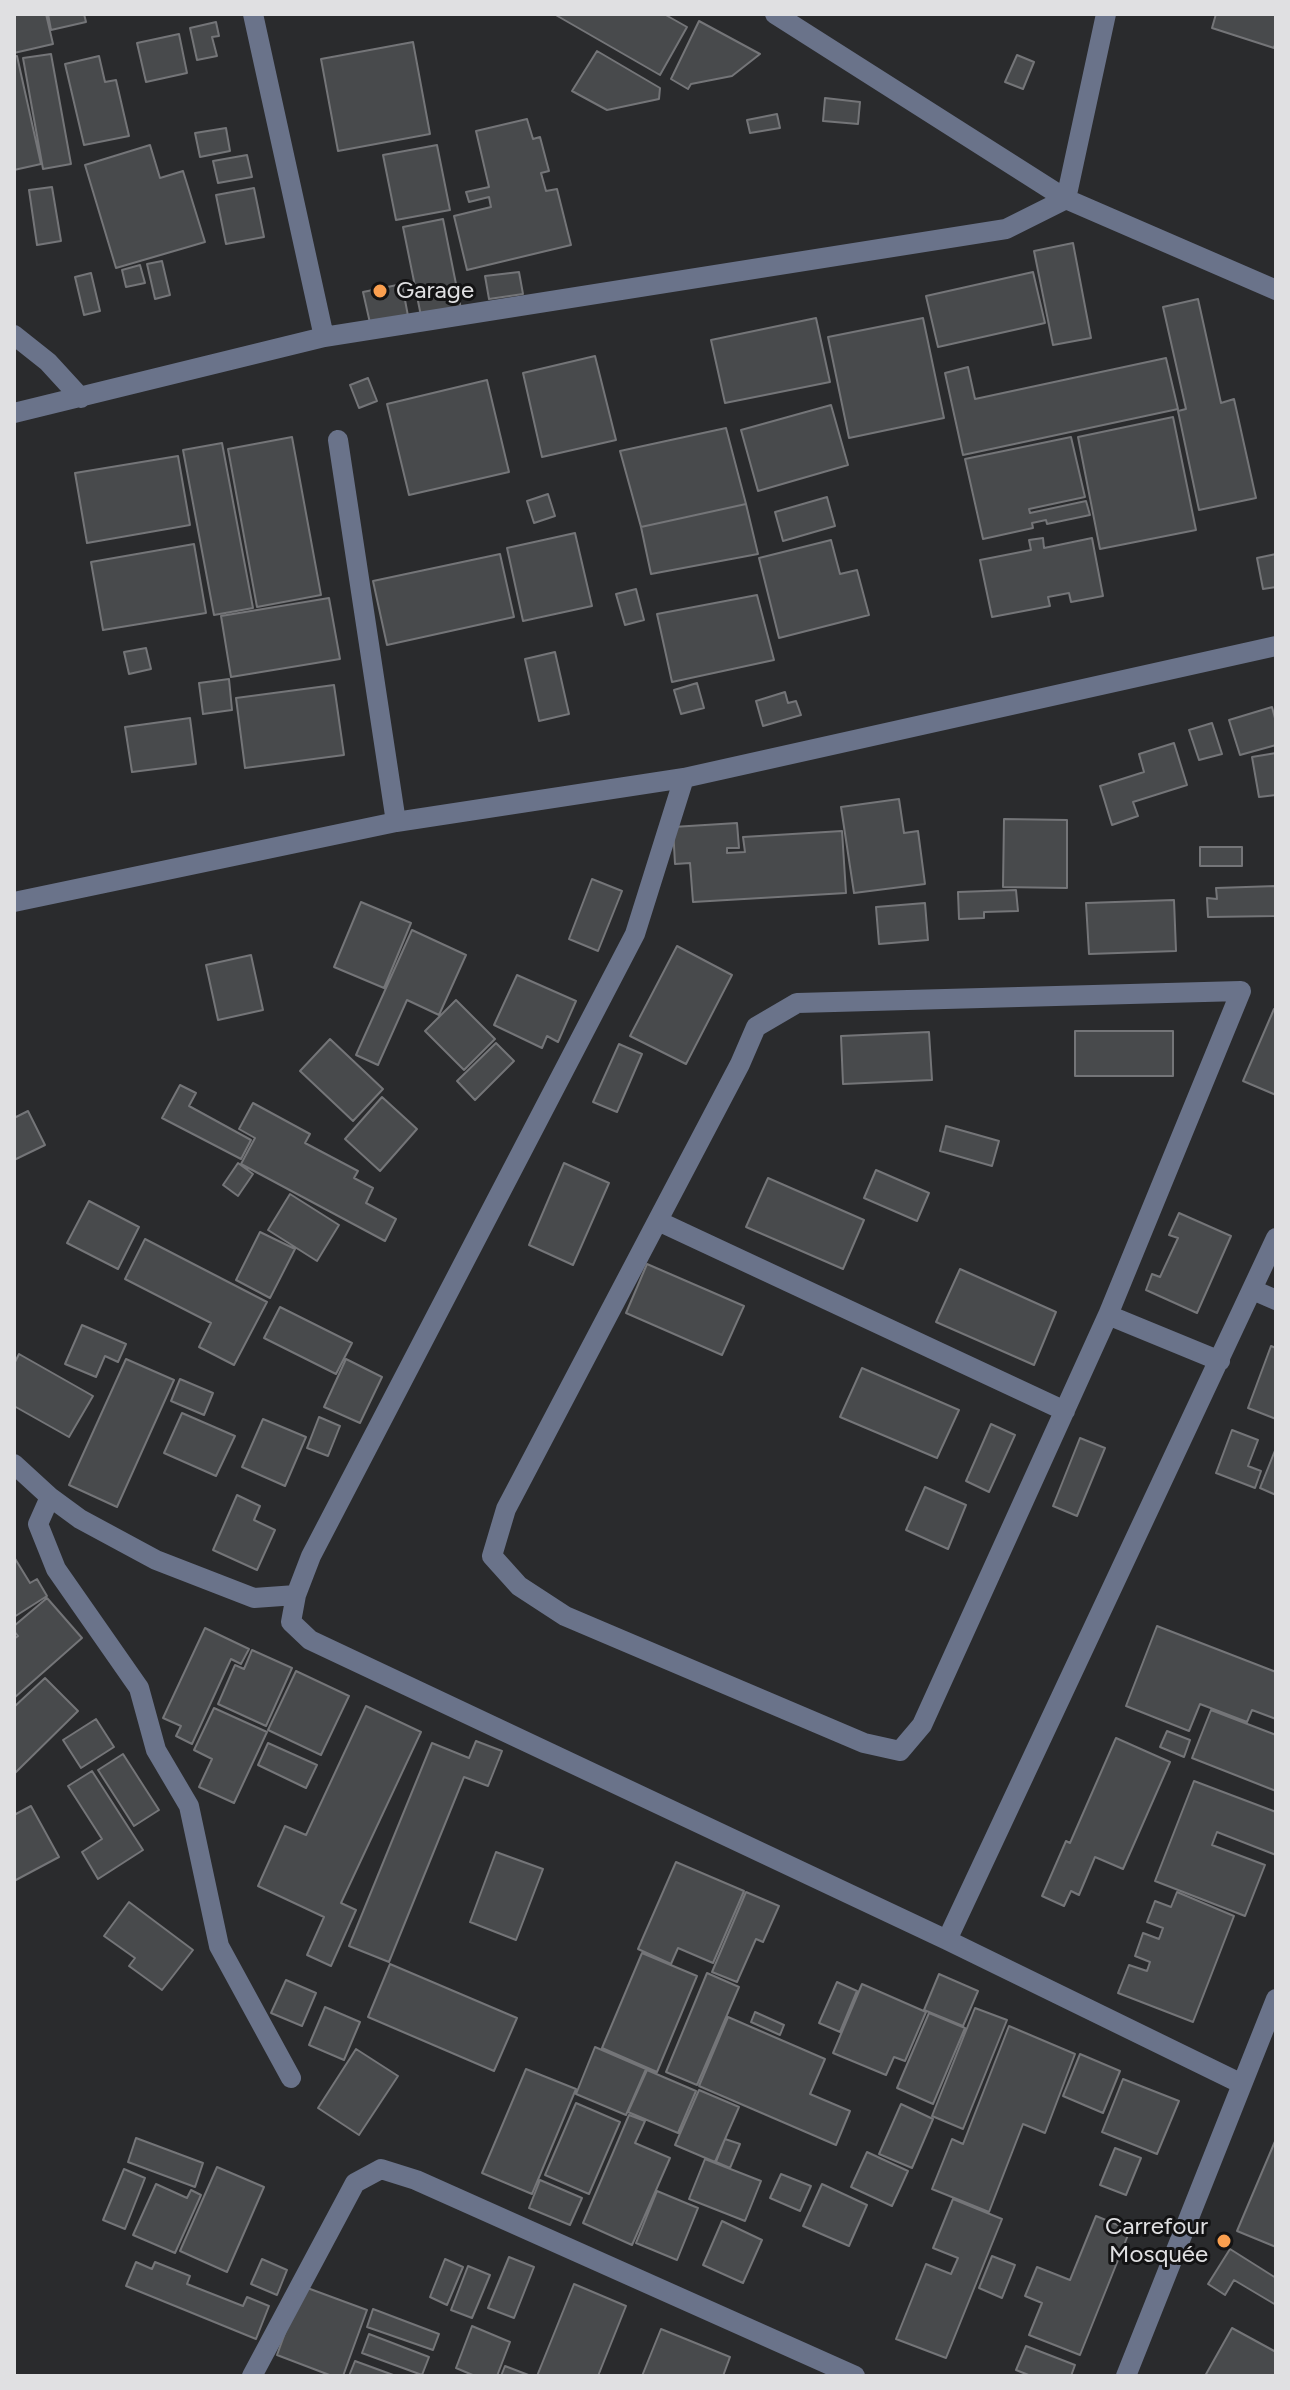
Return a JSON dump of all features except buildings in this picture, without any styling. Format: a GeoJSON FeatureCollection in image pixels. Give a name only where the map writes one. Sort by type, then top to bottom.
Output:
{"type":"FeatureCollection","features":[{"type":"Feature","properties":{"kind":"street"},"geometry":{"type":"LineString","coordinates":[[253,14],[324,337]]}},
{"type":"Feature","properties":{"kind":"street"},"geometry":{"type":"LineString","coordinates":[[775,14],[1066,199],[1276,290]]}},
{"type":"Feature","properties":{"kind":"street"},"geometry":{"type":"LineString","coordinates":[[1066,199],[1106,14]]}},
{"type":"Feature","properties":{"kind":"street"},"geometry":{"type":"LineString","coordinates":[[14,413],[324,337],[1006,229],[1066,199]]}},
{"type":"Feature","properties":{"kind":"street"},"geometry":{"type":"LineString","coordinates":[[14,335],[48,362],[81,398]]}},
{"type":"Feature","properties":{"kind":"street"},"geometry":{"type":"LineString","coordinates":[[338,440],[396,822]]}},
{"type":"Feature","properties":{"kind":"street"},"geometry":{"type":"LineString","coordinates":[[14,902],[396,822],[684,778],[1276,646]]}},
{"type":"Feature","properties":{"kind":"street"},"geometry":{"type":"LineString","coordinates":[[684,778],[635,934],[311,1556],[296,1595],[291,1622],[310,1640],[947,1940],[1242,2084]]}},
{"type":"Feature","properties":{"kind":"street"},"geometry":{"type":"LineString","coordinates":[[1241,991],[1108,1315],[922,1725],[900,1751],[864,1743],[565,1616],[519,1586],[492,1556],[506,1509],[740,1064],[756,1027],[797,1003],[1241,991]]}},
{"type":"Feature","properties":{"kind":"street"},"geometry":{"type":"LineString","coordinates":[[658,1221],[1065,1411]]}},
{"type":"Feature","properties":{"kind":"street"},"geometry":{"type":"LineString","coordinates":[[947,1940],[1276,1238]]}},
{"type":"Feature","properties":{"kind":"street"},"geometry":{"type":"LineString","coordinates":[[1253,1290],[1276,1300]]}},
{"type":"Feature","properties":{"kind":"street"},"geometry":{"type":"LineString","coordinates":[[1108,1315],[1220,1361]]}},
{"type":"Feature","properties":{"kind":"street"},"geometry":{"type":"LineString","coordinates":[[14,1464],[80,1519],[156,1560],[254,1598],[296,1595]]}},
{"type":"Feature","properties":{"kind":"street"},"geometry":{"type":"LineString","coordinates":[[50,1497],[38,1524],[56,1569],[139,1688],[156,1750],[189,1806],[219,1946],[291,2078]]}},
{"type":"Feature","properties":{"kind":"street"},"geometry":{"type":"LineString","coordinates":[[1126,2376],[1276,1999]]}},
{"type":"Feature","properties":{"kind":"street"},"geometry":{"type":"LineString","coordinates":[[252,2376],[355,2183],[381,2169],[431,2186],[855,2376]]}},
{"type":"Feature","properties":{"kind":"place","name":"Garage"},"geometry":{"type":"Point","coordinates":[380,291]}},
{"type":"Feature","properties":{"kind":"place","name":"Carrefour Mosquée"},"geometry":{"type":"Point","coordinates":[1224,2241]}}]}
